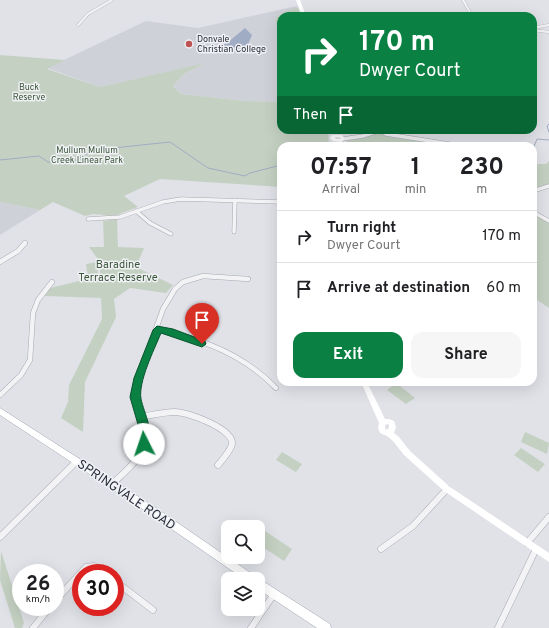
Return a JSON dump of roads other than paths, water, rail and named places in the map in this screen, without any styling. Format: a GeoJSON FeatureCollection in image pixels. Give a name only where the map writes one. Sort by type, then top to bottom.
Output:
{"type":"FeatureCollection","features":[{"type":"Feature","properties":{"kind":"main road"},"geometry":{"type":"LineString","coordinates":[[298,0],[302,12]]}},
{"type":"Feature","properties":{"kind":"main road"},"geometry":{"type":"LineString","coordinates":[[336,134],[332,138],[336,142]]}},
{"type":"Feature","properties":{"kind":"main road"},"geometry":{"type":"LineString","coordinates":[[338,134],[343,139],[340,142]]}},
{"type":"Feature","properties":{"kind":"main road"},"geometry":{"type":"LineString","coordinates":[[366,386],[380,415],[385,423],[393,425],[390,431],[407,453],[447,489],[549,558]]}},
{"type":"Feature","properties":{"kind":"main road","name":"SPRINGVALE ROAD"},"geometry":{"type":"LineString","coordinates":[[0,411],[112,484],[242,572]]}},
{"type":"Feature","properties":{"kind":"main road"},"geometry":{"type":"LineString","coordinates":[[265,588],[326,628]]}},
{"type":"Feature","properties":{"kind":"street"},"geometry":{"type":"LineString","coordinates":[[78,25],[88,14],[112,0]]}},
{"type":"Feature","properties":{"kind":"street"},"geometry":{"type":"LineString","coordinates":[[463,0],[470,12]]}},
{"type":"Feature","properties":{"kind":"street"},"geometry":{"type":"LineString","coordinates":[[537,28],[549,25]]}},
{"type":"Feature","properties":{"kind":"street"},"geometry":{"type":"LineString","coordinates":[[537,30],[549,32]]}},
{"type":"Feature","properties":{"kind":"street"},"geometry":{"type":"LineString","coordinates":[[343,139],[369,134]]}},
{"type":"Feature","properties":{"kind":"street"},"geometry":{"type":"LineString","coordinates":[[386,134],[437,142]]}},
{"type":"Feature","properties":{"kind":"street"},"geometry":{"type":"LineString","coordinates":[[537,190],[549,186]]}},
{"type":"Feature","properties":{"kind":"street"},"geometry":{"type":"LineString","coordinates":[[88,219],[106,219],[163,202],[181,199],[277,202]]}},
{"type":"Feature","properties":{"kind":"street"},"geometry":{"type":"LineString","coordinates":[[234,232],[235,200]]}},
{"type":"Feature","properties":{"kind":"street"},"geometry":{"type":"LineString","coordinates":[[136,211],[150,223],[171,234]]}},
{"type":"Feature","properties":{"kind":"street"},"geometry":{"type":"LineString","coordinates":[[537,214],[549,221]]}},
{"type":"Feature","properties":{"kind":"street"},"geometry":{"type":"LineString","coordinates":[[0,262],[18,251],[25,243]]}},
{"type":"Feature","properties":{"kind":"street"},"geometry":{"type":"LineString","coordinates":[[112,484],[134,462],[144,444],[145,437],[135,397],[139,378],[168,298],[181,283],[200,276],[248,279]]}},
{"type":"Feature","properties":{"kind":"street"},"geometry":{"type":"LineString","coordinates":[[0,395],[20,376],[29,361],[32,351],[31,325],[34,312],[41,295],[52,282]]}},
{"type":"Feature","properties":{"kind":"street"},"geometry":{"type":"LineString","coordinates":[[157,330],[169,332],[224,352],[258,371],[276,388]]}},
{"type":"Feature","properties":{"kind":"street"},"geometry":{"type":"LineString","coordinates":[[141,418],[160,414],[181,413],[188,414],[225,430],[231,437],[232,445],[228,455],[218,465]]}},
{"type":"Feature","properties":{"kind":"street"},"geometry":{"type":"LineString","coordinates":[[0,537],[77,461]]}},
{"type":"Feature","properties":{"kind":"street"},"geometry":{"type":"LineString","coordinates":[[381,549],[413,526],[447,489]]}},
{"type":"Feature","properties":{"kind":"street"},"geometry":{"type":"LineString","coordinates":[[527,543],[549,516]]}},
{"type":"Feature","properties":{"kind":"street"},"geometry":{"type":"LineString","coordinates":[[498,628],[536,549]]}},
{"type":"Feature","properties":{"kind":"street"},"geometry":{"type":"LineString","coordinates":[[64,591],[72,582]]}},
{"type":"Feature","properties":{"kind":"street"},"geometry":{"type":"LineString","coordinates":[[124,588],[153,610]]}},
{"type":"Feature","properties":{"kind":"street"},"geometry":{"type":"LineString","coordinates":[[251,628],[274,594]]}},
{"type":"Feature","properties":{"kind":"street"},"geometry":{"type":"LineString","coordinates":[[33,628],[43,616]]}},
{"type":"Feature","properties":{"kind":"water"},"geometry":{"type":"Polygon","coordinates":[[[245,28],[252,35],[246,49],[220,47],[227,43],[245,28]]]}},
{"type":"Feature","properties":{"kind":"waterway"},"geometry":{"type":"LineString","coordinates":[[549,124],[547,126],[549,132]]}},
{"type":"Feature","properties":{"kind":"waterway"},"geometry":{"type":"LineString","coordinates":[[536,142],[537,139],[549,140]]}},
{"type":"Feature","properties":{"kind":"waterway"},"geometry":{"type":"LineString","coordinates":[[0,160],[39,156],[48,162],[68,164],[94,150],[170,142],[208,168],[245,176],[250,173],[277,166]]}},
{"type":"Feature","properties":{"kind":"place","name":"Donvale Christian College"},"geometry":{"type":"Point","coordinates":[189,44]}},
{"type":"Feature","properties":{"kind":"park label","name":"Buck Reserve"},"geometry":{"type":"Point","coordinates":[29,92]}},
{"type":"Feature","properties":{"kind":"park label","name":"Mullum Mullum Creek Linear Park"},"geometry":{"type":"Point","coordinates":[87,156]}},
{"type":"Feature","properties":{"kind":"park label","name":"Baradine Terrace Reserve"},"geometry":{"type":"Point","coordinates":[118,270]}}]}
